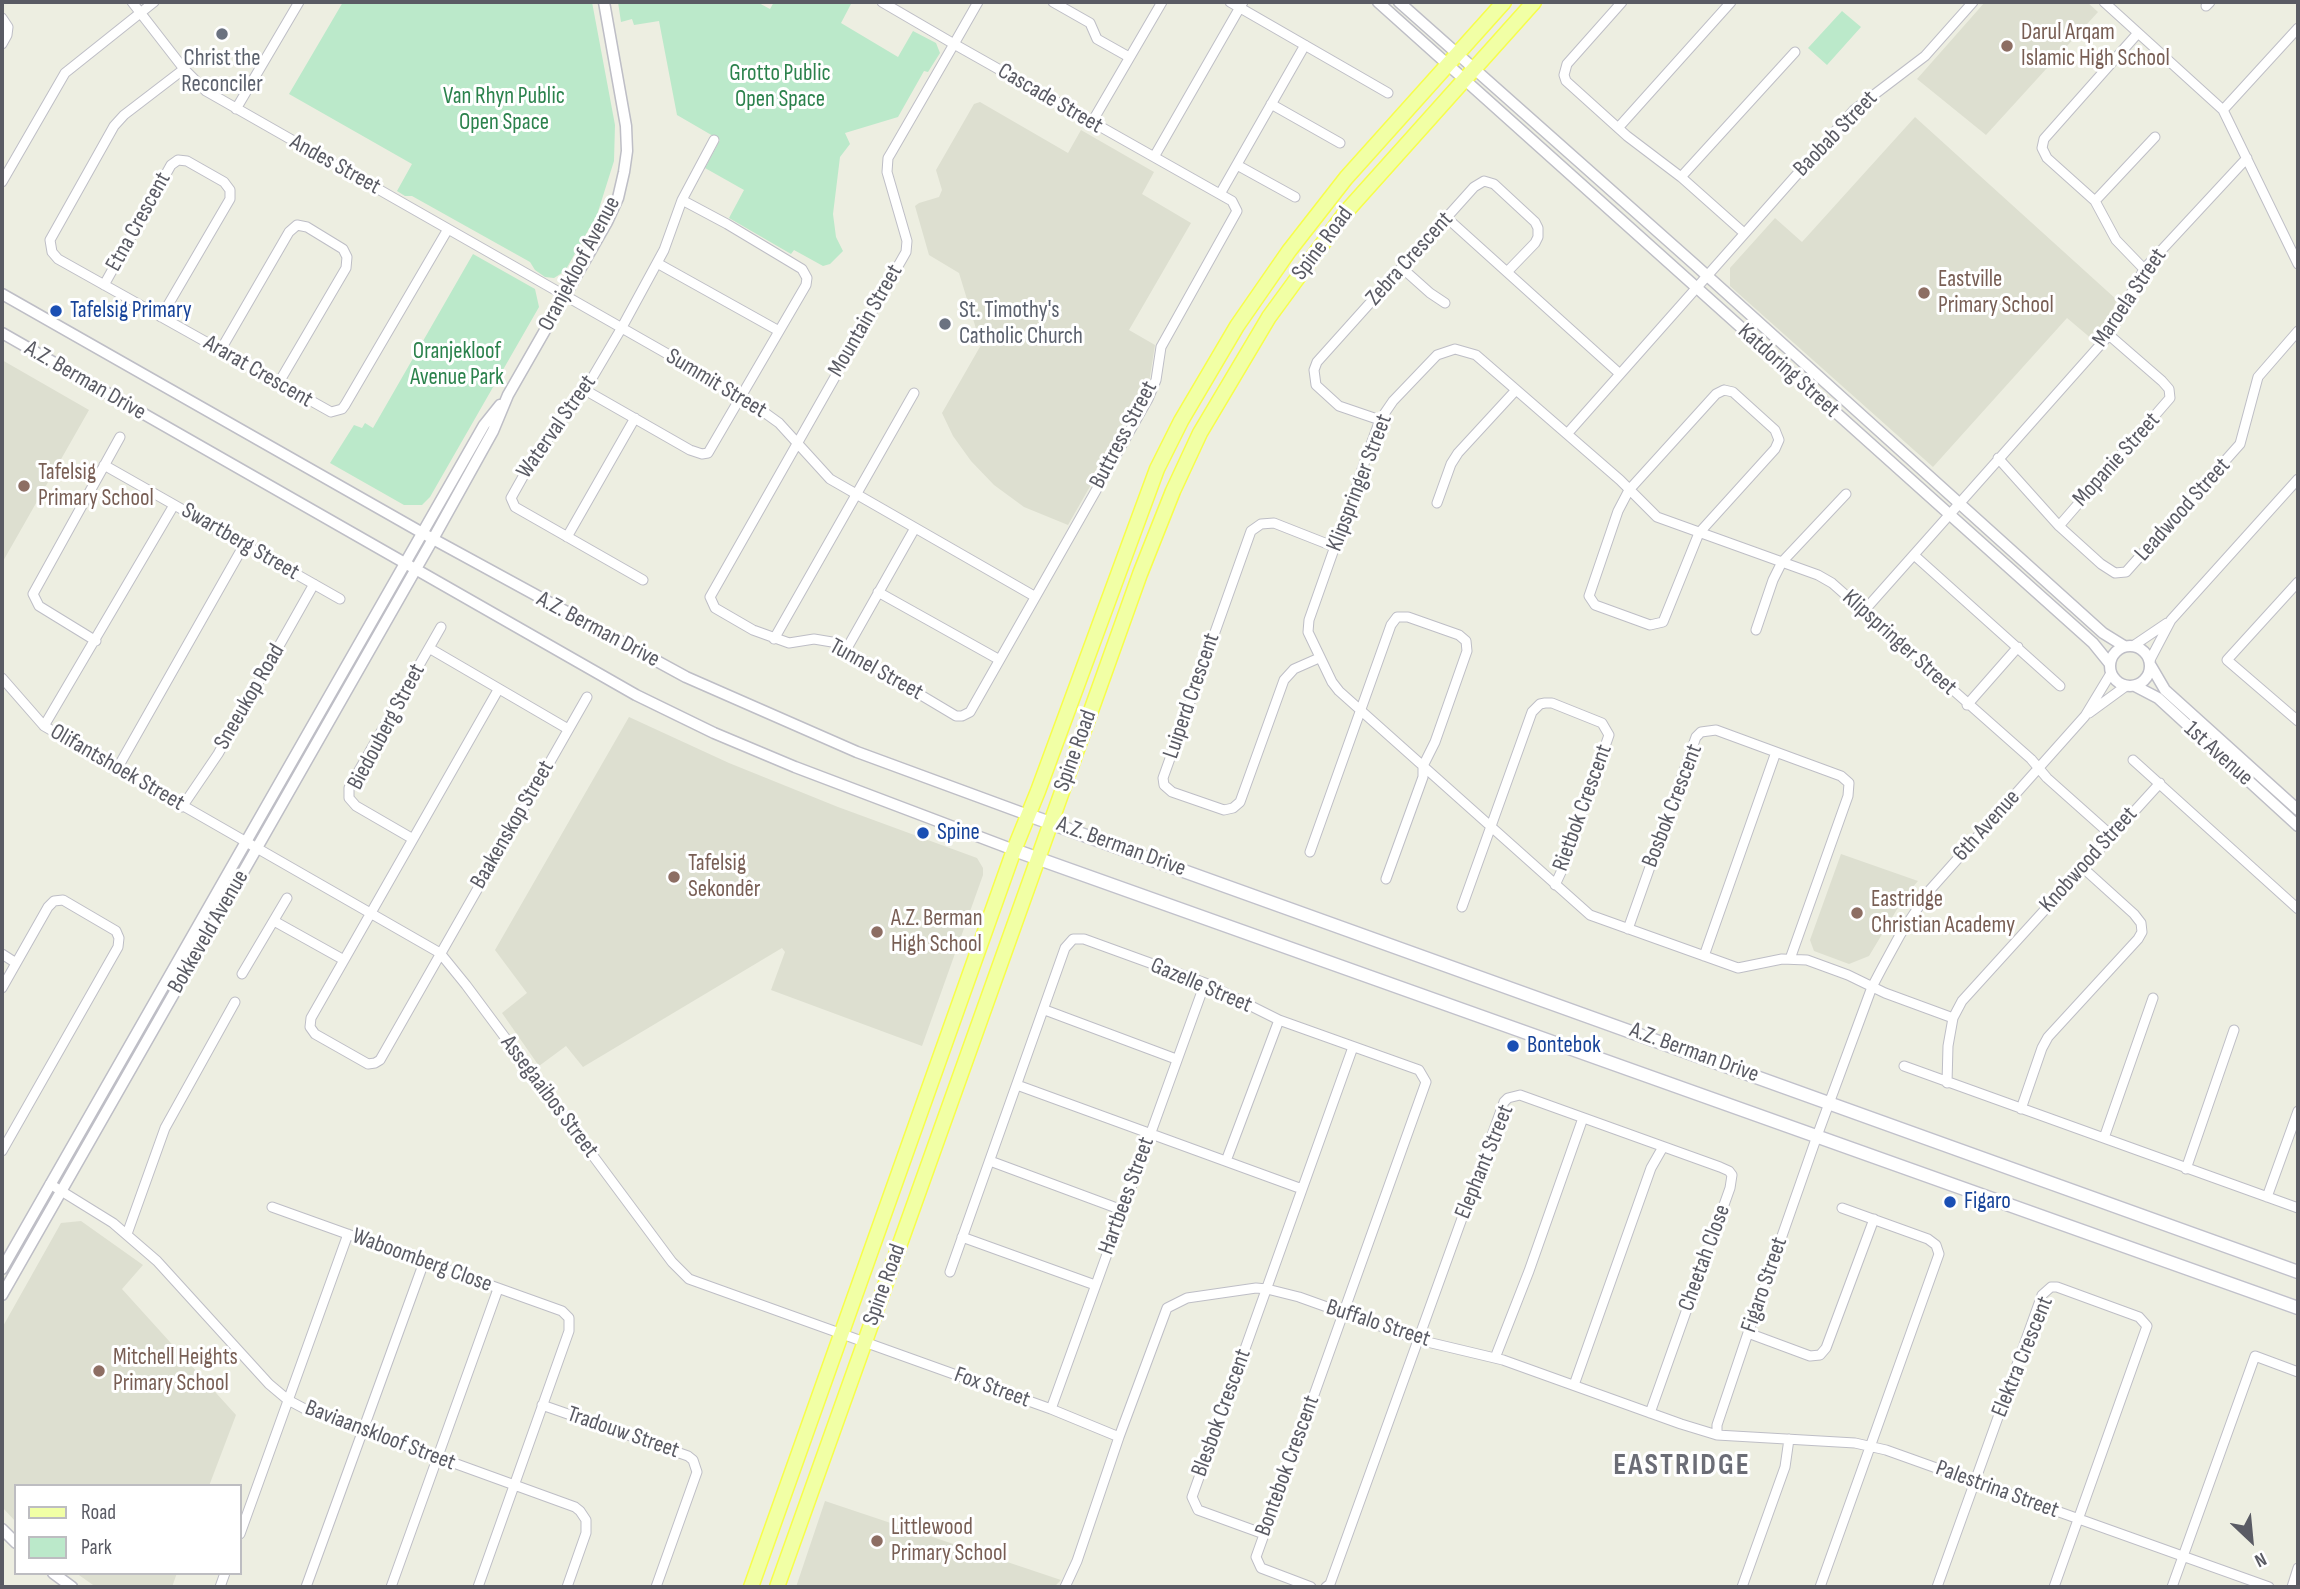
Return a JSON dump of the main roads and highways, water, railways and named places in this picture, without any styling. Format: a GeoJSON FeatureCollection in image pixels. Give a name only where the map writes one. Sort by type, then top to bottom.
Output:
{"type":"FeatureCollection","features":[{"type":"Feature","properties":{"kind":"main road","name":"Spine Road"},"geometry":{"type":"LineString","coordinates":[[751,1587],[1014,850],[1157,468],[1181,421],[1251,304],[1289,250],[1346,178],[1504,2]]}},
{"type":"Feature","properties":{"kind":"main road","name":"Spine Road"},"geometry":{"type":"LineString","coordinates":[[777,1587],[1172,491],[1200,433],[1252,344],[1314,253],[1369,185],[1534,2]]}},
{"type":"Feature","properties":{"kind":"main road","name":"A.Z. Berman Drive"},"geometry":{"type":"LineString","coordinates":[[1028,815],[2298,1272]]}},
{"type":"Feature","properties":{"kind":"main road","name":"A.Z. Berman Drive"},"geometry":{"type":"LineString","coordinates":[[1014,850],[2298,1308]]}},
{"type":"Feature","properties":{"kind":"place","name":"Christ the Reconciler"},"geometry":{"type":"Point","coordinates":[222,34]}},
{"type":"Feature","properties":{"kind":"place","name":"Darul Arqam Islamic High School"},"geometry":{"type":"Point","coordinates":[2007,46]}},
{"type":"Feature","properties":{"kind":"place","name":"Eastville Primary School"},"geometry":{"type":"Point","coordinates":[1924,293]}},
{"type":"Feature","properties":{"kind":"place","name":"Tafelsig Primary"},"geometry":{"type":"Point","coordinates":[56,311]}},
{"type":"Feature","properties":{"kind":"place","name":"St. Timothy's Catholic Church"},"geometry":{"type":"Point","coordinates":[945,324]}},
{"type":"Feature","properties":{"kind":"place","name":"Tafelsig Primary School"},"geometry":{"type":"Point","coordinates":[24,486]}},
{"type":"Feature","properties":{"kind":"place","name":"Spine"},"geometry":{"type":"Point","coordinates":[923,833]}},
{"type":"Feature","properties":{"kind":"place","name":"Tafelsig Sekondêr"},"geometry":{"type":"Point","coordinates":[674,877]}},
{"type":"Feature","properties":{"kind":"place","name":"Eastridge Christian Academy"},"geometry":{"type":"Point","coordinates":[1857,913]}},
{"type":"Feature","properties":{"kind":"place","name":"A.Z. Berman High School"},"geometry":{"type":"Point","coordinates":[877,932]}},
{"type":"Feature","properties":{"kind":"place","name":"Bontebok"},"geometry":{"type":"Point","coordinates":[1513,1046]}},
{"type":"Feature","properties":{"kind":"place","name":"Figaro"},"geometry":{"type":"Point","coordinates":[1950,1202]}},
{"type":"Feature","properties":{"kind":"place","name":"Mitchell Heights Primary School"},"geometry":{"type":"Point","coordinates":[99,1371]}},
{"type":"Feature","properties":{"kind":"place","name":"Littlewood Primary School"},"geometry":{"type":"Point","coordinates":[877,1541]}},
{"type":"Feature","properties":{"kind":"district","name":"EASTRIDGE"},"geometry":{"type":"Point","coordinates":[1682,1466]}},
{"type":"Feature","properties":{"kind":"park label","name":"Grotto Public Open Space"},"geometry":{"type":"Point","coordinates":[780,87]}},
{"type":"Feature","properties":{"kind":"park label","name":"Van Rhyn Public Open Space"},"geometry":{"type":"Point","coordinates":[504,110]}},
{"type":"Feature","properties":{"kind":"park label","name":"Oranjekloof Avenue Park"},"geometry":{"type":"Point","coordinates":[457,365]}}]}
